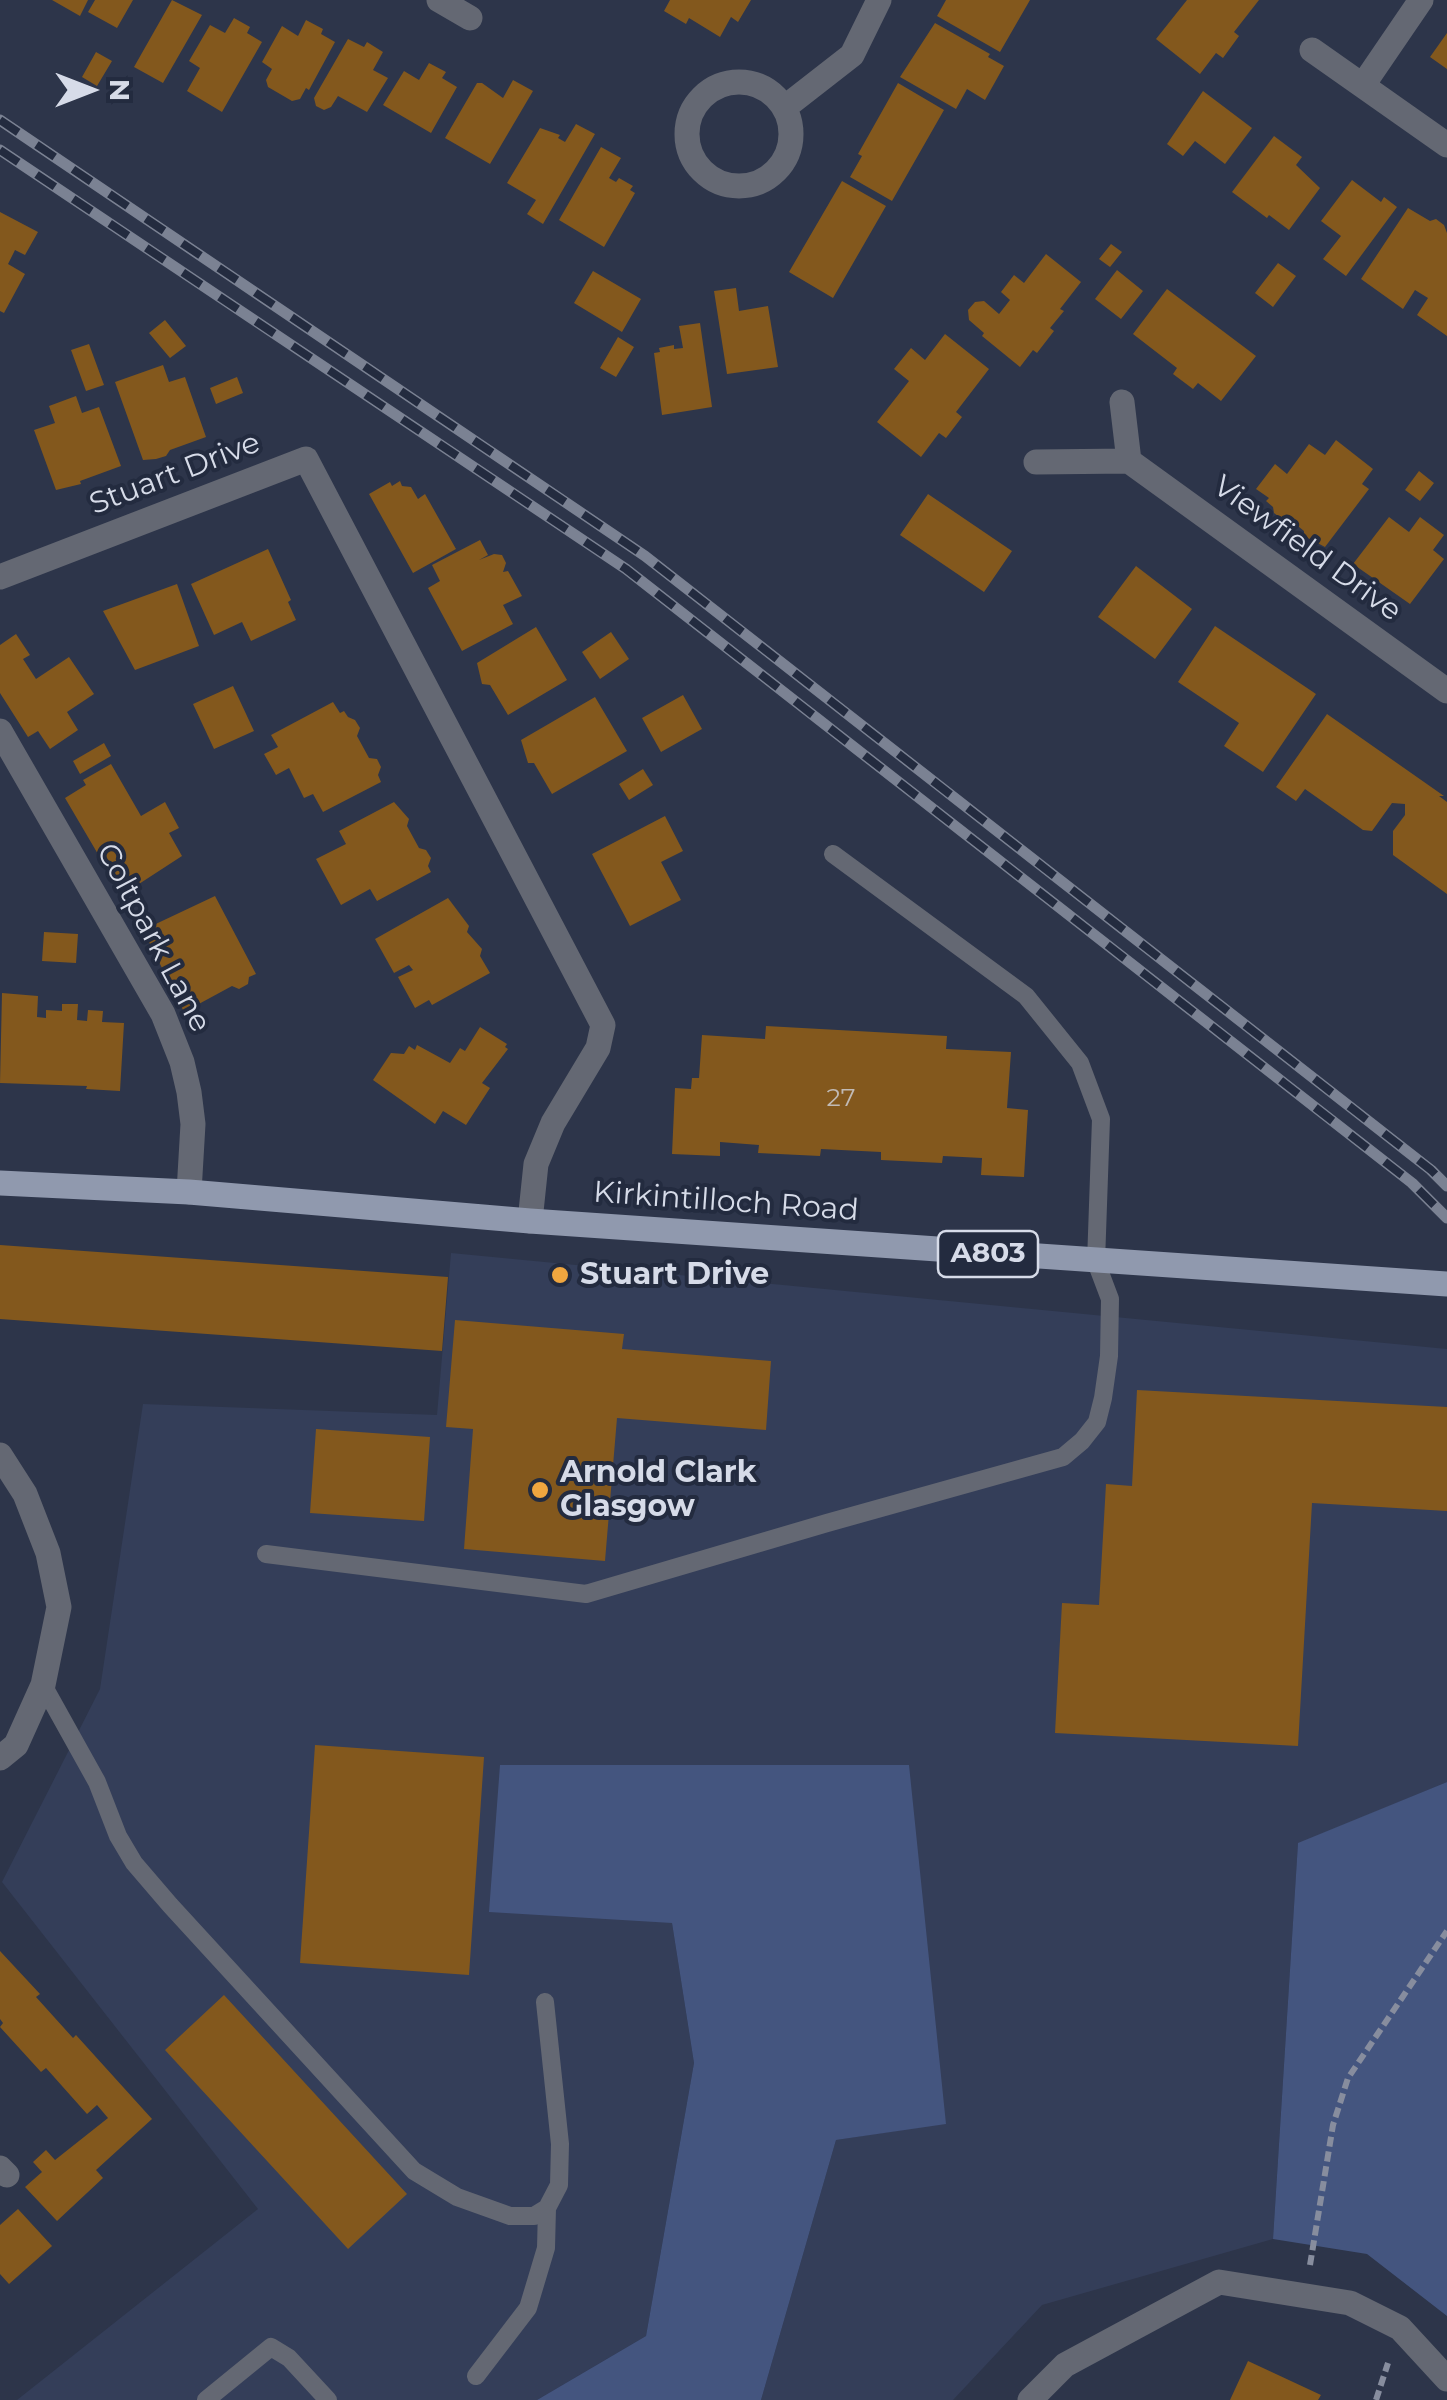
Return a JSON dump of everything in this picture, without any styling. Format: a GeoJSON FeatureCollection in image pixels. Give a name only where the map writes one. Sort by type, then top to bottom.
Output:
{"type":"FeatureCollection","features":[{"type":"Feature","properties":{"kind":"main road","name":"Kirkintilloch Road"},"geometry":{"type":"LineString","coordinates":[[0,1183],[189,1192],[530,1222],[1447,1284]]}},
{"type":"Feature","properties":{"kind":"street"},"geometry":{"type":"LineString","coordinates":[[439,0],[470,18]]}},
{"type":"Feature","properties":{"kind":"street"},"geometry":{"type":"LineString","coordinates":[[784,108],[852,54],[880,0]]}},
{"type":"Feature","properties":{"kind":"street"},"geometry":{"type":"LineString","coordinates":[[1363,85],[1421,0]]}},
{"type":"Feature","properties":{"kind":"street"},"geometry":{"type":"LineString","coordinates":[[1312,50],[1447,145]]}},
{"type":"Feature","properties":{"kind":"street"},"geometry":{"type":"LineString","coordinates":[[739,82],[756,85],[772,94],[784,108],[790,123],[787,155],[766,179],[734,186],[704,174],[694,161],[687,144],[687,126],[705,94],[739,82]]}},
{"type":"Feature","properties":{"kind":"street"},"geometry":{"type":"LineString","coordinates":[[1036,462],[1129,461],[1122,402]]}},
{"type":"Feature","properties":{"kind":"street","name":"Stuart Drive"},"geometry":{"type":"LineString","coordinates":[[0,576],[306,459],[603,1025],[598,1048],[553,1122],[536,1164],[530,1222]]}},
{"type":"Feature","properties":{"kind":"street","name":"Viewfield Drive"},"geometry":{"type":"LineString","coordinates":[[1129,461],[1447,691]]}},
{"type":"Feature","properties":{"kind":"street","name":"Coltpark Lane"},"geometry":{"type":"LineString","coordinates":[[0,731],[163,1014],[189,1092],[193,1124],[189,1192]]}},
{"type":"Feature","properties":{"kind":"street"},"geometry":{"type":"LineString","coordinates":[[0,1455],[26,1494],[43,1538],[59,1607],[43,1685],[16,1744],[0,1758]]}},
{"type":"Feature","properties":{"kind":"street"},"geometry":{"type":"LineString","coordinates":[[1030,2400],[1065,2364],[1219,2282],[1350,2303],[1400,2328],[1447,2380]]}},
{"type":"Feature","properties":{"kind":"lane"},"geometry":{"type":"LineString","coordinates":[[266,1554],[586,1594],[827,1522],[1063,1458],[1082,1441],[1097,1422],[1104,1398],[1110,1299],[1096,1262],[1101,1119],[1080,1063],[1026,996],[834,854]]}},
{"type":"Feature","properties":{"kind":"lane"},"geometry":{"type":"LineString","coordinates":[[43,1685],[96,1782],[118,1836],[134,1863],[170,1905],[414,2172],[457,2197],[510,2216],[534,2216],[546,2208],[559,2185],[560,2144],[545,2002]]}},
{"type":"Feature","properties":{"kind":"lane"},"geometry":{"type":"LineString","coordinates":[[476,2376],[528,2308],[546,2248],[546,2208]]}},
{"type":"Feature","properties":{"kind":"lane"},"geometry":{"type":"LineString","coordinates":[[206,2400],[271,2347],[289,2358],[328,2400]]}},
{"type":"Feature","properties":{"kind":"path"},"geometry":{"type":"LineString","coordinates":[[1305,2296],[1333,2126],[1348,2078],[1447,1931]]}},
{"type":"Feature","properties":{"kind":"shaded area"},"geometry":{"type":"Polygon","coordinates":[[[451,1253],[1447,1349],[1447,1782],[1298,1844],[1273,2239],[1042,2305],[953,2400],[761,2400],[836,2140],[946,2123],[672,1923],[694,2063],[646,2336],[537,2400],[17,2400],[258,2209],[2,1882],[100,1689],[143,1404],[437,1415],[451,1253]]]}},
{"type":"Feature","properties":{"kind":"shaded area"},"geometry":{"type":"Polygon","coordinates":[[[500,1765],[909,1765],[946,2124],[836,2140],[761,2400],[537,2400],[646,2336],[694,2063],[672,1923],[489,1912],[500,1765]]]}},
{"type":"Feature","properties":{"kind":"shaded area"},"geometry":{"type":"Polygon","coordinates":[[[1447,1782],[1447,2316],[1367,2254],[1273,2239],[1298,1843],[1447,1782]]]}},
{"type":"Feature","properties":{"kind":"building"},"geometry":{"type":"Polygon","coordinates":[[[52,0],[88,0],[80,16],[52,0]]]}},
{"type":"Feature","properties":{"kind":"building"},"geometry":{"type":"Polygon","coordinates":[[[95,0],[133,0],[117,28],[88,12],[95,0]]]}},
{"type":"Feature","properties":{"kind":"building"},"geometry":{"type":"Polygon","coordinates":[[[172,0],[202,15],[163,83],[134,67],[172,0]]]}},
{"type":"Feature","properties":{"kind":"building"},"geometry":{"type":"Polygon","coordinates":[[[670,0],[751,0],[738,22],[731,17],[720,37],[689,18],[686,24],[664,11],[670,0]]]}},
{"type":"Feature","properties":{"kind":"building"},"geometry":{"type":"Polygon","coordinates":[[[946,0],[1030,0],[1000,52],[937,16],[946,0]]]}},
{"type":"Feature","properties":{"kind":"building"},"geometry":{"type":"Polygon","coordinates":[[[1187,0],[1259,0],[1234,32],[1239,36],[1223,58],[1216,53],[1200,74],[1156,39],[1187,0]]]}},
{"type":"Feature","properties":{"kind":"building"},"geometry":{"type":"Polygon","coordinates":[[[234,18],[250,27],[247,33],[262,42],[222,112],[187,91],[200,68],[189,61],[210,25],[225,33],[234,18]]]}},
{"type":"Feature","properties":{"kind":"building"},"geometry":{"type":"Polygon","coordinates":[[[306,20],[323,29],[321,34],[335,42],[309,90],[306,88],[300,99],[292,101],[268,87],[266,80],[272,69],[262,62],[282,26],[298,36],[306,20]]]}},
{"type":"Feature","properties":{"kind":"building"},"geometry":{"type":"Polygon","coordinates":[[[935,23],[1004,66],[985,100],[967,89],[956,109],[900,77],[935,23]]]}},
{"type":"Feature","properties":{"kind":"building"},"geometry":{"type":"Polygon","coordinates":[[[1447,33],[1447,69],[1430,57],[1447,33]]]}},
{"type":"Feature","properties":{"kind":"building"},"geometry":{"type":"Polygon","coordinates":[[[348,39],[364,47],[367,42],[383,52],[373,70],[388,78],[367,112],[338,96],[331,107],[324,110],[316,106],[314,98],[348,39]]]}},
{"type":"Feature","properties":{"kind":"building"},"geometry":{"type":"Polygon","coordinates":[[[96,52],[112,61],[97,86],[82,77],[96,52]]]}},
{"type":"Feature","properties":{"kind":"building"},"geometry":{"type":"Polygon","coordinates":[[[429,63],[446,72],[442,78],[457,87],[431,133],[383,105],[404,71],[419,80],[429,63]]]}},
{"type":"Feature","properties":{"kind":"building"},"geometry":{"type":"Polygon","coordinates":[[[513,80],[533,91],[490,164],[445,138],[477,83],[503,98],[513,80]]]}},
{"type":"Feature","properties":{"kind":"building"},"geometry":{"type":"Polygon","coordinates":[[[898,83],[944,110],[892,201],[850,177],[862,156],[858,154],[898,83]]]}},
{"type":"Feature","properties":{"kind":"building"},"geometry":{"type":"Polygon","coordinates":[[[1203,91],[1252,128],[1225,164],[1195,141],[1183,156],[1167,144],[1203,91]]]}},
{"type":"Feature","properties":{"kind":"building"},"geometry":{"type":"Polygon","coordinates":[[[576,124],[595,134],[543,224],[527,214],[536,200],[507,183],[540,128],[560,135],[558,138],[565,142],[576,124]]]}},
{"type":"Feature","properties":{"kind":"building"},"geometry":{"type":"Polygon","coordinates":[[[1274,136],[1302,157],[1296,165],[1320,188],[1289,230],[1232,192],[1274,136]]]}},
{"type":"Feature","properties":{"kind":"building"},"geometry":{"type":"Polygon","coordinates":[[[601,147],[621,158],[609,178],[616,182],[619,178],[633,186],[630,190],[635,193],[604,247],[559,220],[601,147]]]}},
{"type":"Feature","properties":{"kind":"building"},"geometry":{"type":"Polygon","coordinates":[[[1352,180],[1381,202],[1384,197],[1397,207],[1346,276],[1323,259],[1341,236],[1321,221],[1352,180]]]}},
{"type":"Feature","properties":{"kind":"building"},"geometry":{"type":"Polygon","coordinates":[[[842,181],[886,206],[833,298],[789,272],[842,181]]]}},
{"type":"Feature","properties":{"kind":"building"},"geometry":{"type":"Polygon","coordinates":[[[1408,208],[1430,221],[1436,219],[1447,233],[1447,336],[1417,315],[1428,298],[1415,290],[1403,309],[1361,279],[1408,208]]]}},
{"type":"Feature","properties":{"kind":"building"},"geometry":{"type":"Polygon","coordinates":[[[0,212],[38,232],[25,255],[15,250],[8,264],[25,274],[4,313],[0,311],[0,212]]]}},
{"type":"Feature","properties":{"kind":"building"},"geometry":{"type":"Polygon","coordinates":[[[1111,244],[1122,252],[1110,267],[1099,259],[1111,244]]]}},
{"type":"Feature","properties":{"kind":"building"},"geometry":{"type":"Polygon","coordinates":[[[1046,254],[1081,282],[1060,309],[1064,311],[1050,328],[1054,331],[1020,367],[982,336],[984,333],[969,320],[968,310],[975,302],[984,301],[999,314],[1010,300],[1001,292],[1014,275],[1024,283],[1046,254]]]}},
{"type":"Feature","properties":{"kind":"building"},"geometry":{"type":"Polygon","coordinates":[[[1278,263],[1296,276],[1273,307],[1255,293],[1278,263]]]}},
{"type":"Feature","properties":{"kind":"building"},"geometry":{"type":"Polygon","coordinates":[[[1117,270],[1143,291],[1121,319],[1095,299],[1117,270]]]}},
{"type":"Feature","properties":{"kind":"building"},"geometry":{"type":"Polygon","coordinates":[[[593,271],[641,299],[622,332],[574,303],[593,271]]]}},
{"type":"Feature","properties":{"kind":"building"},"geometry":{"type":"Polygon","coordinates":[[[736,288],[739,311],[768,306],[778,367],[727,374],[714,291],[736,288]]]}},
{"type":"Feature","properties":{"kind":"building"},"geometry":{"type":"Polygon","coordinates":[[[1167,289],[1256,356],[1221,401],[1198,383],[1193,389],[1173,374],[1177,368],[1133,334],[1167,289]]]}},
{"type":"Feature","properties":{"kind":"building"},"geometry":{"type":"Polygon","coordinates":[[[165,320],[186,346],[170,358],[149,333],[165,320]]]}},
{"type":"Feature","properties":{"kind":"building"},"geometry":{"type":"Polygon","coordinates":[[[700,323],[712,407],[662,415],[654,353],[674,345],[674,349],[683,348],[679,326],[700,323]]]}},
{"type":"Feature","properties":{"kind":"building"},"geometry":{"type":"Polygon","coordinates":[[[945,334],[989,369],[956,412],[962,417],[946,438],[939,433],[921,457],[877,422],[909,381],[894,369],[911,348],[925,360],[945,334]]]}},
{"type":"Feature","properties":{"kind":"building"},"geometry":{"type":"Polygon","coordinates":[[[618,337],[634,347],[616,377],[600,368],[618,337]]]}},
{"type":"Feature","properties":{"kind":"building"},"geometry":{"type":"Polygon","coordinates":[[[89,344],[104,385],[86,391],[71,350],[89,344]]]}},
{"type":"Feature","properties":{"kind":"building"},"geometry":{"type":"Polygon","coordinates":[[[163,365],[169,382],[185,377],[206,437],[170,450],[166,456],[143,460],[115,382],[163,365]]]}},
{"type":"Feature","properties":{"kind":"building"},"geometry":{"type":"Polygon","coordinates":[[[237,377],[243,393],[216,404],[210,388],[237,377]]]}},
{"type":"Feature","properties":{"kind":"building"},"geometry":{"type":"Polygon","coordinates":[[[76,396],[82,413],[99,407],[121,466],[80,481],[81,484],[56,490],[34,430],[55,423],[49,406],[76,396]]]}},
{"type":"Feature","properties":{"kind":"building"},"geometry":{"type":"Polygon","coordinates":[[[1336,440],[1373,469],[1362,484],[1369,489],[1325,547],[1304,536],[1304,531],[1288,518],[1274,513],[1266,501],[1269,498],[1256,489],[1275,464],[1287,474],[1309,444],[1325,455],[1336,440]]]}},
{"type":"Feature","properties":{"kind":"building"},"geometry":{"type":"Polygon","coordinates":[[[1419,471],[1434,483],[1420,501],[1405,490],[1419,471]]]}},
{"type":"Feature","properties":{"kind":"building"},"geometry":{"type":"Polygon","coordinates":[[[400,481],[402,486],[411,487],[418,499],[425,494],[456,549],[413,573],[369,494],[400,481]]]}},
{"type":"Feature","properties":{"kind":"building"},"geometry":{"type":"Polygon","coordinates":[[[928,494],[1012,551],[984,592],[900,535],[928,494]]]}},
{"type":"Feature","properties":{"kind":"building"},"geometry":{"type":"Polygon","coordinates":[[[1389,517],[1409,532],[1420,517],[1444,535],[1433,550],[1444,559],[1410,604],[1353,564],[1389,517]]]}},
{"type":"Feature","properties":{"kind":"building"},"geometry":{"type":"Polygon","coordinates":[[[480,540],[488,555],[479,560],[502,555],[506,563],[503,572],[508,571],[522,596],[503,605],[513,624],[462,651],[428,588],[440,581],[432,565],[480,540]]]}},
{"type":"Feature","properties":{"kind":"building"},"geometry":{"type":"Polygon","coordinates":[[[268,549],[296,620],[251,641],[242,622],[214,635],[191,584],[268,549]]]}},
{"type":"Feature","properties":{"kind":"building"},"geometry":{"type":"Polygon","coordinates":[[[1136,566],[1192,609],[1155,659],[1098,617],[1136,566]]]}},
{"type":"Feature","properties":{"kind":"building"},"geometry":{"type":"Polygon","coordinates":[[[177,584],[199,646],[135,670],[103,611],[177,584]]]}},
{"type":"Feature","properties":{"kind":"building"},"geometry":{"type":"Polygon","coordinates":[[[1215,626],[1316,694],[1263,772],[1224,746],[1239,723],[1178,682],[1215,626]]]}},
{"type":"Feature","properties":{"kind":"building"},"geometry":{"type":"Polygon","coordinates":[[[536,627],[567,680],[508,715],[490,685],[482,684],[477,663],[536,627]]]}},
{"type":"Feature","properties":{"kind":"building"},"geometry":{"type":"Polygon","coordinates":[[[611,632],[629,659],[600,679],[582,652],[611,632]]]}},
{"type":"Feature","properties":{"kind":"building"},"geometry":{"type":"Polygon","coordinates":[[[16,634],[30,655],[23,659],[36,679],[69,657],[94,694],[67,712],[78,730],[50,749],[38,731],[28,737],[0,693],[0,645],[16,634]]]}},
{"type":"Feature","properties":{"kind":"building"},"geometry":{"type":"Polygon","coordinates":[[[233,686],[254,731],[214,749],[193,704],[233,686]]]}},
{"type":"Feature","properties":{"kind":"building"},"geometry":{"type":"Polygon","coordinates":[[[683,695],[702,729],[661,752],[642,718],[683,695]]]}},
{"type":"Feature","properties":{"kind":"building"},"geometry":{"type":"Polygon","coordinates":[[[595,697],[627,751],[552,794],[534,763],[528,763],[521,740],[595,697]]]}},
{"type":"Feature","properties":{"kind":"building"},"geometry":{"type":"Polygon","coordinates":[[[333,702],[340,713],[344,711],[360,728],[357,736],[369,758],[377,759],[381,782],[323,812],[313,794],[304,798],[289,768],[276,775],[264,754],[278,747],[271,735],[333,702]]]}},
{"type":"Feature","properties":{"kind":"building"},"geometry":{"type":"Polygon","coordinates":[[[1327,714],[1444,796],[1439,796],[1447,802],[1447,894],[1393,855],[1393,831],[1405,815],[1405,804],[1392,803],[1372,831],[1363,830],[1305,789],[1296,801],[1276,787],[1327,714]]]}},
{"type":"Feature","properties":{"kind":"building"},"geometry":{"type":"Polygon","coordinates":[[[104,743],[111,756],[80,774],[73,761],[104,743]]]}},
{"type":"Feature","properties":{"kind":"building"},"geometry":{"type":"Polygon","coordinates":[[[111,764],[141,816],[165,802],[179,828],[169,833],[182,856],[122,895],[65,798],[86,785],[83,780],[111,764]]]}},
{"type":"Feature","properties":{"kind":"building"},"geometry":{"type":"Polygon","coordinates":[[[643,769],[653,785],[629,800],[619,784],[643,769]]]}},
{"type":"Feature","properties":{"kind":"building"},"geometry":{"type":"Polygon","coordinates":[[[394,802],[409,819],[407,826],[419,848],[431,858],[431,872],[377,901],[370,889],[341,905],[316,859],[346,844],[339,831],[394,802]]]}},
{"type":"Feature","properties":{"kind":"building"},"geometry":{"type":"Polygon","coordinates":[[[665,816],[683,851],[661,862],[681,900],[630,926],[592,854],[665,816]]]}},
{"type":"Feature","properties":{"kind":"building"},"geometry":{"type":"Polygon","coordinates":[[[215,896],[256,974],[239,989],[232,986],[184,1012],[143,930],[215,896]]]}},
{"type":"Feature","properties":{"kind":"building"},"geometry":{"type":"Polygon","coordinates":[[[448,898],[469,926],[467,932],[482,949],[480,956],[490,973],[432,1005],[429,1000],[415,1008],[398,977],[413,970],[409,965],[394,973],[375,939],[448,898]]]}},
{"type":"Feature","properties":{"kind":"building"},"geometry":{"type":"Polygon","coordinates":[[[44,932],[78,934],[76,963],[42,961],[44,932]]]}},
{"type":"Feature","properties":{"kind":"building"},"geometry":{"type":"Polygon","coordinates":[[[2,993],[38,996],[37,1017],[46,1018],[46,1010],[62,1011],[62,1004],[78,1004],[77,1020],[87,1021],[88,1010],[103,1011],[102,1022],[124,1023],[120,1091],[0,1083],[2,993]]]}},
{"type":"Feature","properties":{"kind":"building"},"geometry":{"type":"Polygon","coordinates":[[[766,1026],[947,1036],[946,1049],[1011,1052],[1007,1108],[1028,1110],[1024,1177],[981,1175],[982,1158],[943,1156],[942,1163],[881,1160],[881,1152],[821,1149],[820,1156],[758,1153],[759,1145],[720,1142],[720,1156],[672,1154],[675,1088],[691,1089],[692,1078],[699,1078],[702,1035],[765,1039],[766,1026]]]}},
{"type":"Feature","properties":{"kind":"building"},"geometry":{"type":"Polygon","coordinates":[[[480,1027],[507,1044],[508,1049],[482,1083],[490,1088],[466,1125],[443,1111],[435,1124],[373,1080],[391,1053],[404,1054],[409,1046],[415,1050],[417,1045],[450,1063],[460,1048],[465,1051],[480,1027]]]}},
{"type":"Feature","properties":{"kind":"building"},"geometry":{"type":"Polygon","coordinates":[[[0,1245],[448,1277],[442,1351],[0,1319],[0,1245]]]}},
{"type":"Feature","properties":{"kind":"building","name":"Arnold Clark Glasgow"},"geometry":{"type":"Polygon","coordinates":[[[455,1320],[624,1334],[622,1349],[771,1361],[766,1430],[617,1418],[605,1561],[464,1549],[473,1429],[446,1427],[455,1320]]]}},
{"type":"Feature","properties":{"kind":"building"},"geometry":{"type":"Polygon","coordinates":[[[1137,1390],[1447,1407],[1447,1511],[1312,1503],[1298,1746],[1055,1733],[1062,1603],[1099,1605],[1106,1484],[1132,1486],[1137,1390]]]}},
{"type":"Feature","properties":{"kind":"building"},"geometry":{"type":"Polygon","coordinates":[[[316,1429],[430,1437],[424,1521],[310,1513],[316,1429]]]}},
{"type":"Feature","properties":{"kind":"building"},"geometry":{"type":"Polygon","coordinates":[[[315,1745],[484,1757],[469,1975],[300,1963],[315,1745]]]}},
{"type":"Feature","properties":{"kind":"building"},"geometry":{"type":"Polygon","coordinates":[[[0,1951],[40,1994],[36,1997],[73,2038],[76,2035],[152,2119],[96,2170],[103,2178],[57,2221],[25,2187],[42,2172],[33,2162],[46,2150],[55,2160],[108,2118],[97,2105],[87,2114],[46,2068],[41,2072],[0,2027],[0,1951]]]}},
{"type":"Feature","properties":{"kind":"building"},"geometry":{"type":"Polygon","coordinates":[[[224,1995],[407,2194],[348,2249],[165,2050],[224,1995]]]}},
{"type":"Feature","properties":{"kind":"building"},"geometry":{"type":"Polygon","coordinates":[[[18,2209],[52,2246],[9,2284],[0,2274],[0,2225],[18,2209]]]}},
{"type":"Feature","properties":{"kind":"building"},"geometry":{"type":"Polygon","coordinates":[[[1248,2361],[1321,2395],[1318,2400],[1230,2400],[1248,2361]]]}},
{"type":"Feature","properties":{"kind":"railway"},"geometry":{"type":"LineString","coordinates":[[0,120],[645,556],[1447,1186]]}},
{"type":"Feature","properties":{"kind":"railway"},"geometry":{"type":"LineString","coordinates":[[0,150],[626,569],[1412,1183],[1447,1218]]}},
{"type":"Feature","properties":{"kind":"place","name":"Stuart Drive"},"geometry":{"type":"Point","coordinates":[560,1275]}},
{"type":"Feature","properties":{"kind":"place","name":"Arnold Clark Glasgow"},"geometry":{"type":"Point","coordinates":[540,1490]}}]}
